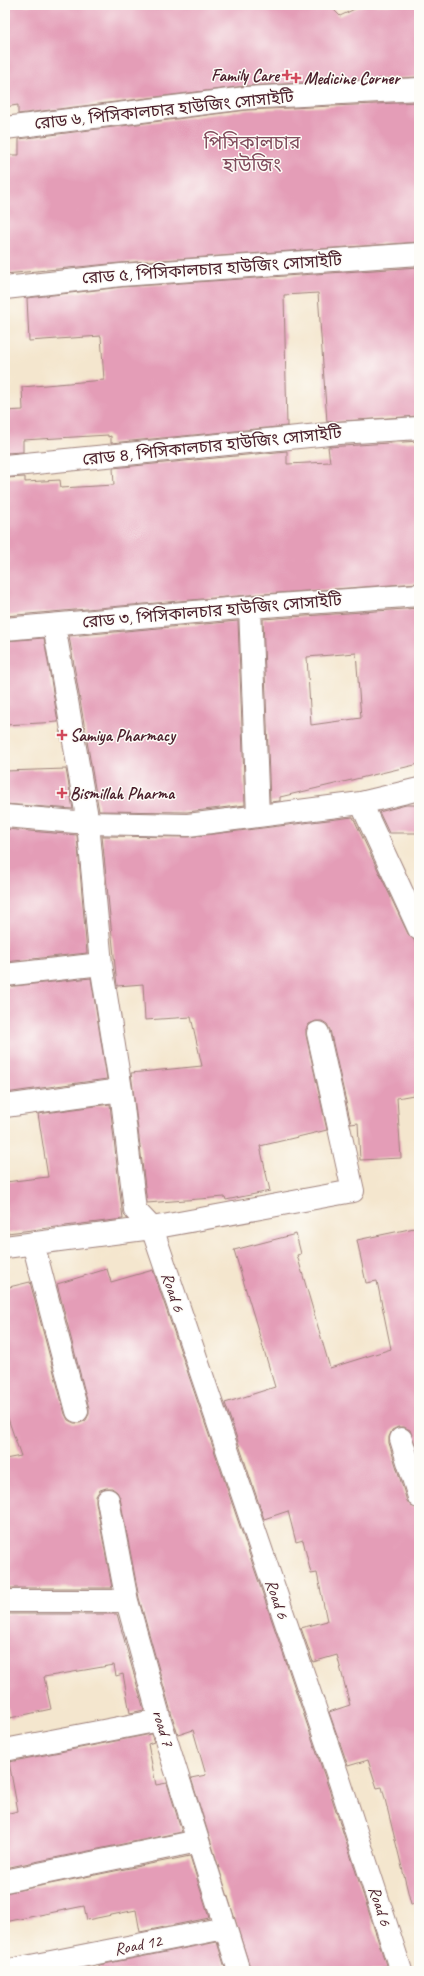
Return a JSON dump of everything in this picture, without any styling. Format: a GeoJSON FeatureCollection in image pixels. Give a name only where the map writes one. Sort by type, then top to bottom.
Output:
{"type":"FeatureCollection","features":[{"type":"Feature","properties":{"kind":"street","name":"রোড ৬, পিসিকালচার হাউজিং সোসাইটি"},"geometry":{"type":"LineString","coordinates":[[5,128],[246,98],[419,89]]}},
{"type":"Feature","properties":{"kind":"street","name":"রোড ৫, পিসিকালচার হাউজিং সোসাইটি"},"geometry":{"type":"LineString","coordinates":[[5,288],[121,275],[419,254]]}},
{"type":"Feature","properties":{"kind":"street","name":"রোড ৪, পিসিকালচার হাউজিং সোসাইটি"},"geometry":{"type":"LineString","coordinates":[[5,466],[339,433],[419,428]]}},
{"type":"Feature","properties":{"kind":"street","name":"রোড ৩, পিসিকালচার হাউজিং সোসাইটি"},"geometry":{"type":"LineString","coordinates":[[5,629],[250,607],[419,595]]}},
{"type":"Feature","properties":{"kind":"street"},"geometry":{"type":"LineString","coordinates":[[250,607],[258,816]]}},
{"type":"Feature","properties":{"kind":"street"},"geometry":{"type":"LineString","coordinates":[[54,625],[88,823],[101,964],[121,1090],[135,1210],[152,1228]]}},
{"type":"Feature","properties":{"kind":"street"},"geometry":{"type":"LineString","coordinates":[[5,816],[88,823],[188,825],[361,803],[419,789]]}},
{"type":"Feature","properties":{"kind":"street"},"geometry":{"type":"LineString","coordinates":[[361,803],[419,929]]}},
{"type":"Feature","properties":{"kind":"street"},"geometry":{"type":"LineString","coordinates":[[5,975],[101,964]]}},
{"type":"Feature","properties":{"kind":"street"},"geometry":{"type":"LineString","coordinates":[[5,1247],[152,1228],[353,1191],[318,1033]]}},
{"type":"Feature","properties":{"kind":"street"},"geometry":{"type":"LineString","coordinates":[[5,1106],[121,1090]]}},
{"type":"Feature","properties":{"kind":"street","name":"Road 6"},"geometry":{"type":"LineString","coordinates":[[152,1228],[337,1775],[401,1971]]}},
{"type":"Feature","properties":{"kind":"street"},"geometry":{"type":"LineString","coordinates":[[33,1243],[77,1411]]}},
{"type":"Feature","properties":{"kind":"street"},"geometry":{"type":"LineString","coordinates":[[401,1439],[419,1497]]}},
{"type":"Feature","properties":{"kind":"street","name":"road 7"},"geometry":{"type":"LineString","coordinates":[[108,1500],[127,1601],[160,1720],[239,1971]]}},
{"type":"Feature","properties":{"kind":"street"},"geometry":{"type":"LineString","coordinates":[[5,1601],[127,1601]]}},
{"type":"Feature","properties":{"kind":"street"},"geometry":{"type":"LineString","coordinates":[[5,1750],[160,1720]]}},
{"type":"Feature","properties":{"kind":"street"},"geometry":{"type":"LineString","coordinates":[[5,1881],[198,1841]]}},
{"type":"Feature","properties":{"kind":"street","name":"Road 12"},"geometry":{"type":"LineString","coordinates":[[5,1971],[225,1928]]}},
{"type":"Feature","properties":{"kind":"building"},"geometry":{"type":"Polygon","coordinates":[[[5,5],[329,5],[340,16],[363,5],[419,5],[419,77],[245,86],[18,114],[18,105],[5,107],[5,5]]]}},
{"type":"Feature","properties":{"kind":"building"},"geometry":{"type":"Polygon","coordinates":[[[419,102],[419,242],[120,263],[5,274],[5,155],[19,155],[19,139],[247,110],[419,102]]]}},
{"type":"Feature","properties":{"kind":"building"},"geometry":{"type":"Polygon","coordinates":[[[419,267],[419,416],[327,422],[318,293],[284,295],[287,426],[111,443],[111,436],[108,437],[108,435],[23,440],[23,452],[5,453],[5,411],[23,410],[22,387],[104,380],[101,336],[29,341],[27,298],[122,287],[419,267]]]}},
{"type":"Feature","properties":{"kind":"building"},"geometry":{"type":"Polygon","coordinates":[[[419,441],[419,583],[249,595],[5,616],[5,478],[25,477],[25,482],[60,480],[61,488],[114,485],[113,468],[287,451],[287,464],[330,462],[328,447],[419,441]]]}},
{"type":"Feature","properties":{"kind":"building"},"geometry":{"type":"Polygon","coordinates":[[[419,608],[419,764],[280,797],[280,801],[270,802],[263,619],[419,608]],[[356,653],[307,657],[311,725],[361,718],[356,653]]]}},
{"type":"Feature","properties":{"kind":"building"},"geometry":{"type":"Polygon","coordinates":[[[238,621],[245,805],[187,812],[99,811],[69,636],[238,621]]]}},
{"type":"Feature","properties":{"kind":"building"},"geometry":{"type":"Polygon","coordinates":[[[44,638],[58,722],[5,725],[5,641],[44,638]]]}},
{"type":"Feature","properties":{"kind":"building"},"geometry":{"type":"Polygon","coordinates":[[[66,769],[73,809],[5,804],[5,771],[66,769]]]}},
{"type":"Feature","properties":{"kind":"building"},"geometry":{"type":"Polygon","coordinates":[[[406,805],[419,805],[419,833],[389,833],[379,812],[406,805]]]}},
{"type":"Feature","properties":{"kind":"building"},"geometry":{"type":"Polygon","coordinates":[[[353,817],[408,934],[414,940],[419,953],[419,1094],[397,1098],[401,1158],[360,1160],[358,1123],[351,1124],[330,1030],[327,1024],[322,1021],[316,1021],[309,1024],[306,1029],[306,1035],[327,1130],[260,1146],[270,1191],[226,1200],[225,1197],[147,1203],[131,1073],[202,1066],[191,1017],[145,1020],[143,984],[117,986],[102,836],[189,837],[353,817]]]}},
{"type":"Feature","properties":{"kind":"building"},"geometry":{"type":"Polygon","coordinates":[[[5,829],[77,835],[87,953],[5,962],[5,829]]]}},
{"type":"Feature","properties":{"kind":"building"},"geometry":{"type":"Polygon","coordinates":[[[91,978],[107,1079],[5,1093],[5,987],[91,978]]]}},
{"type":"Feature","properties":{"kind":"building"},"geometry":{"type":"Polygon","coordinates":[[[110,1104],[123,1219],[7,1233],[5,1182],[48,1177],[38,1114],[110,1104]]]}},
{"type":"Feature","properties":{"kind":"building"},"geometry":{"type":"Polygon","coordinates":[[[419,1227],[419,1446],[416,1447],[410,1430],[404,1427],[398,1427],[392,1430],[389,1437],[389,1443],[407,1501],[411,1506],[419,1509],[419,1903],[411,1904],[382,1787],[377,1788],[368,1760],[348,1766],[329,1712],[350,1705],[337,1655],[313,1662],[301,1628],[327,1621],[317,1573],[311,1574],[303,1540],[296,1542],[288,1511],[264,1519],[225,1403],[275,1387],[234,1250],[296,1234],[301,1254],[297,1255],[330,1368],[391,1349],[377,1281],[366,1283],[357,1240],[419,1227]]]}},
{"type":"Feature","properties":{"kind":"building"},"geometry":{"type":"Polygon","coordinates":[[[107,1269],[111,1282],[153,1270],[328,1786],[388,1971],[251,1971],[191,1778],[206,1775],[193,1730],[178,1735],[172,1716],[139,1598],[120,1498],[117,1492],[112,1488],[106,1488],[100,1490],[96,1496],[112,1588],[5,1588],[5,1459],[21,1456],[5,1410],[5,1288],[30,1282],[65,1414],[68,1420],[74,1423],[80,1423],[86,1420],[89,1414],[89,1408],[57,1284],[107,1269]]]}},
{"type":"Feature","properties":{"kind":"building"},"geometry":{"type":"Polygon","coordinates":[[[5,1614],[117,1614],[144,1710],[130,1713],[123,1674],[116,1676],[114,1665],[44,1677],[51,1709],[10,1718],[5,1697],[5,1614]]]}},
{"type":"Feature","properties":{"kind":"building"},"geometry":{"type":"Polygon","coordinates":[[[151,1734],[154,1742],[148,1744],[156,1785],[167,1783],[182,1832],[5,1868],[5,1814],[18,1811],[9,1762],[151,1734]]]}},
{"type":"Feature","properties":{"kind":"building"},"geometry":{"type":"Polygon","coordinates":[[[190,1856],[209,1918],[140,1932],[136,1910],[87,1920],[84,1906],[5,1922],[5,1893],[190,1856]]]}},
{"type":"Feature","properties":{"kind":"building"},"geometry":{"type":"Polygon","coordinates":[[[217,1942],[226,1971],[100,1971],[99,1965],[217,1942]]]}},
{"type":"Feature","properties":{"kind":"place","name":"Family Care"},"geometry":{"type":"Point","coordinates":[287,75]}},
{"type":"Feature","properties":{"kind":"place","name":"Medicine Corner"},"geometry":{"type":"Point","coordinates":[296,78]}},
{"type":"Feature","properties":{"kind":"place","name":"Samiya Pharmacy"},"geometry":{"type":"Point","coordinates":[62,735]}},
{"type":"Feature","properties":{"kind":"place","name":"Bismillah Pharma"},"geometry":{"type":"Point","coordinates":[62,793]}},
{"type":"Feature","properties":{"kind":"district","name":"পিসিকালচার হাউজিং"},"geometry":{"type":"Point","coordinates":[252,154]}}]}
